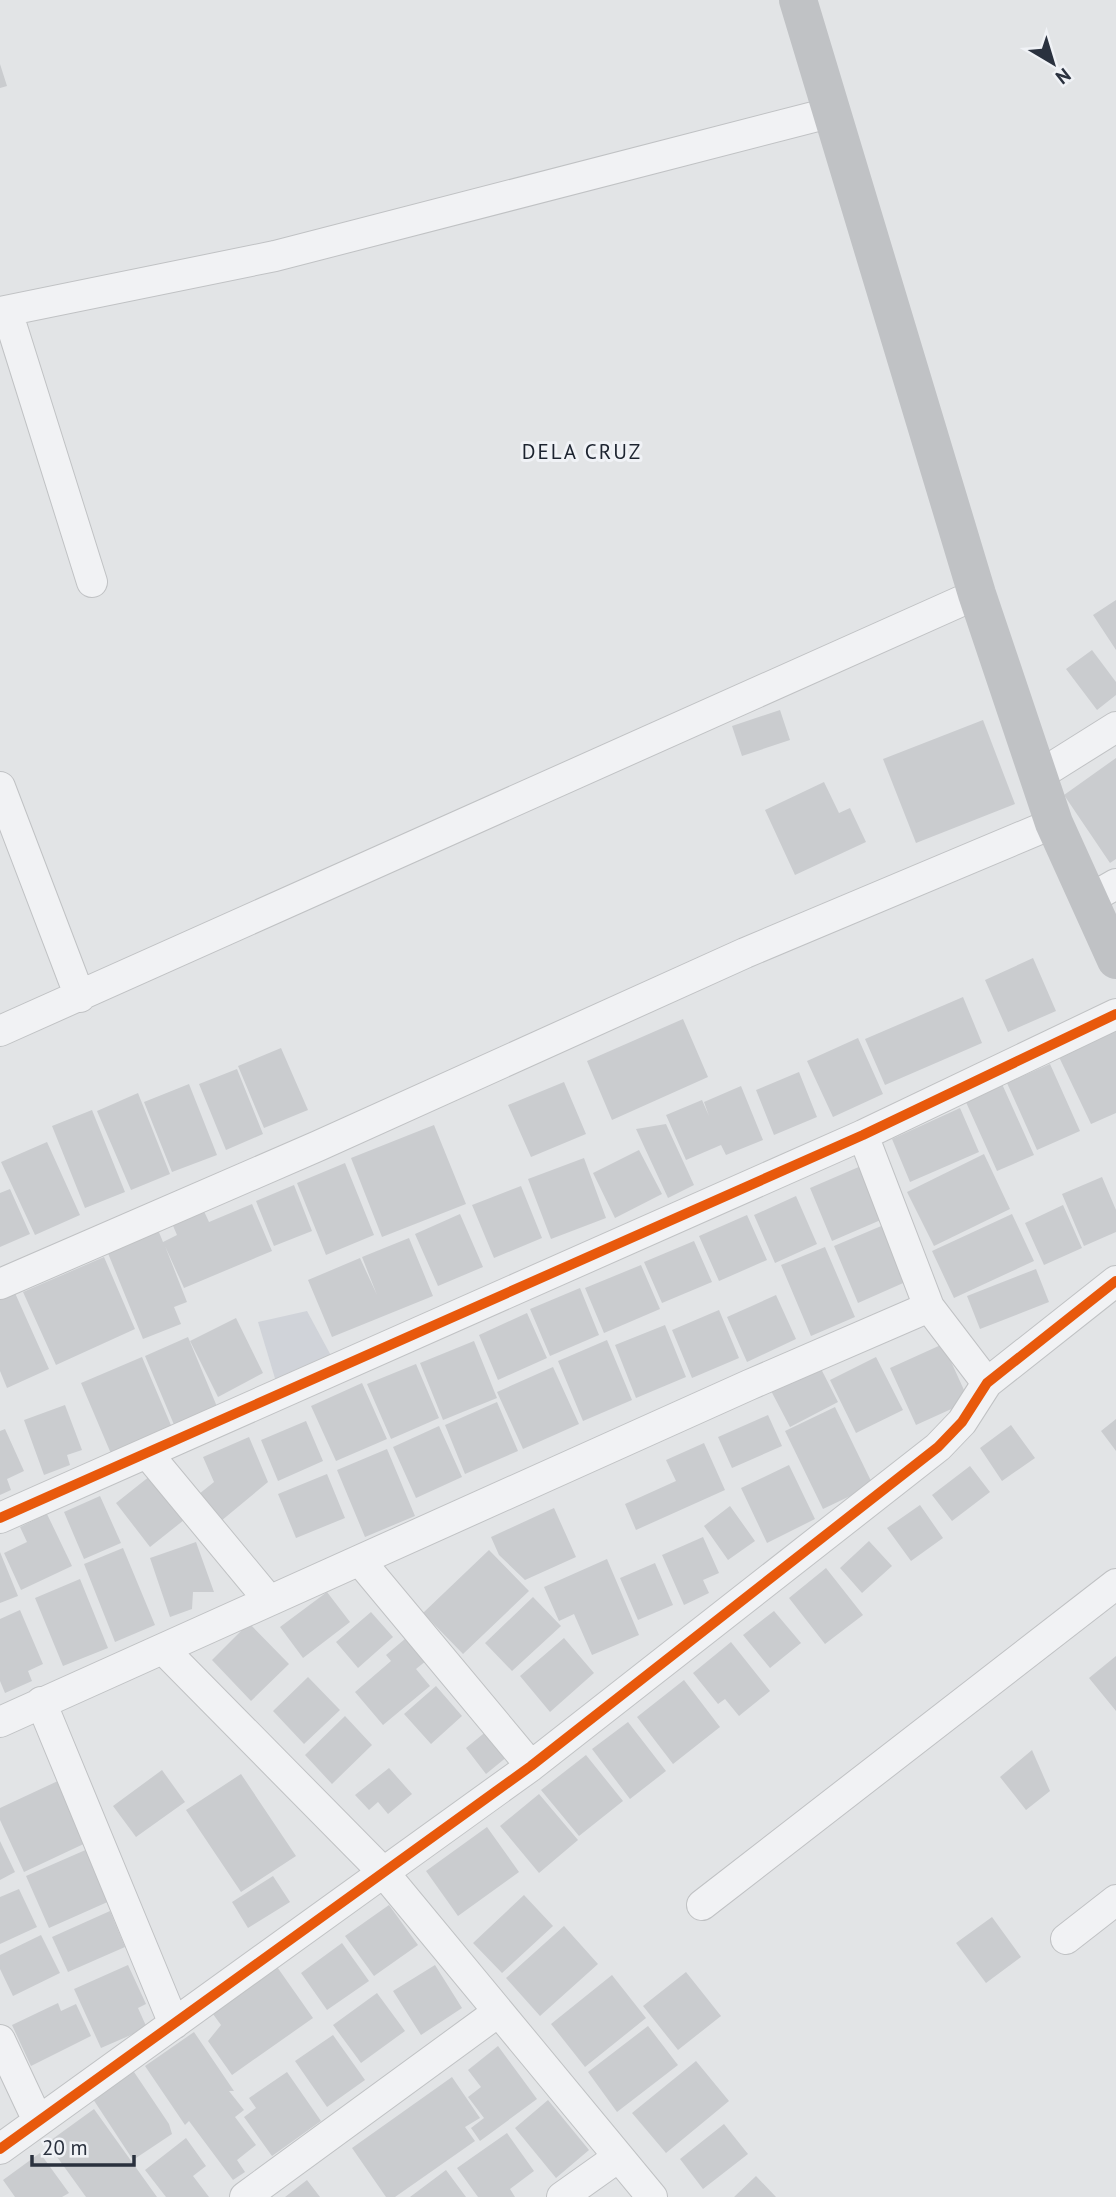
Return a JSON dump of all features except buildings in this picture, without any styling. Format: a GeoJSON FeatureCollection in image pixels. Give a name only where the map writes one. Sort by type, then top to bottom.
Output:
{"type":"FeatureCollection","features":[{"type":"Feature","properties":{"kind":"street"},"geometry":{"type":"LineString","coordinates":[[798,0],[977,594],[1054,823],[1102,892],[1116,960]]}},
{"type":"Feature","properties":{"kind":"street"},"geometry":{"type":"LineString","coordinates":[[92,582],[4,312],[275,256],[833,113]]}},
{"type":"Feature","properties":{"kind":"street"},"geometry":{"type":"LineString","coordinates":[[0,1031],[977,594]]}},
{"type":"Feature","properties":{"kind":"street"},"geometry":{"type":"LineString","coordinates":[[1038,776],[1116,727]]}},
{"type":"Feature","properties":{"kind":"street"},"geometry":{"type":"LineString","coordinates":[[0,787],[80,997]]}},
{"type":"Feature","properties":{"kind":"street"},"geometry":{"type":"LineString","coordinates":[[0,1284],[318,1146],[746,953],[1054,823]]}},
{"type":"Feature","properties":{"kind":"street"},"geometry":{"type":"LineString","coordinates":[[0,1518],[863,1135],[1116,1014]]}},
{"type":"Feature","properties":{"kind":"street"},"geometry":{"type":"LineString","coordinates":[[863,1135],[929,1307],[988,1383]]}},
{"type":"Feature","properties":{"kind":"street"},"geometry":{"type":"LineString","coordinates":[[0,2149],[531,1766],[938,1447],[962,1422],[988,1383],[1116,1281]]}},
{"type":"Feature","properties":{"kind":"street"},"geometry":{"type":"LineString","coordinates":[[0,1722],[164,1650],[268,1600],[361,1562],[748,1385],[929,1307]]}},
{"type":"Feature","properties":{"kind":"street"},"geometry":{"type":"LineString","coordinates":[[147,1453],[268,1600]]}},
{"type":"Feature","properties":{"kind":"street"},"geometry":{"type":"LineString","coordinates":[[361,1562],[531,1766]]}},
{"type":"Feature","properties":{"kind":"street"},"geometry":{"type":"LineString","coordinates":[[702,1906],[1116,1584]]}},
{"type":"Feature","properties":{"kind":"street"},"geometry":{"type":"LineString","coordinates":[[164,1650],[384,1873],[617,2158],[652,2197]]}},
{"type":"Feature","properties":{"kind":"street"},"geometry":{"type":"LineString","coordinates":[[41,1702],[174,2024]]}},
{"type":"Feature","properties":{"kind":"street"},"geometry":{"type":"LineString","coordinates":[[1066,1939],[1116,1899]]}},
{"type":"Feature","properties":{"kind":"street"},"geometry":{"type":"LineString","coordinates":[[245,2197],[498,2012]]}},
{"type":"Feature","properties":{"kind":"street"},"geometry":{"type":"LineString","coordinates":[[0,2040],[38,2121]]}},
{"type":"Feature","properties":{"kind":"street"},"geometry":{"type":"LineString","coordinates":[[562,2197],[617,2158]]}},
{"type":"Feature","properties":{"kind":"shaded area"},"geometry":{"type":"Polygon","coordinates":[[[307,1311],[335,1363],[277,1385],[258,1322],[307,1311]]]}},
{"type":"Feature","properties":{"kind":"cycle path"},"geometry":{"type":"LineString","coordinates":[[0,1518],[863,1135],[1116,1014]]}},
{"type":"Feature","properties":{"kind":"cycle path"},"geometry":{"type":"LineString","coordinates":[[0,2149],[531,1766],[938,1447],[962,1422],[987,1383],[1116,1281]]}},
{"type":"Feature","properties":{"kind":"district","name":"DELA CRUZ"},"geometry":{"type":"Point","coordinates":[582,451]}}]}
